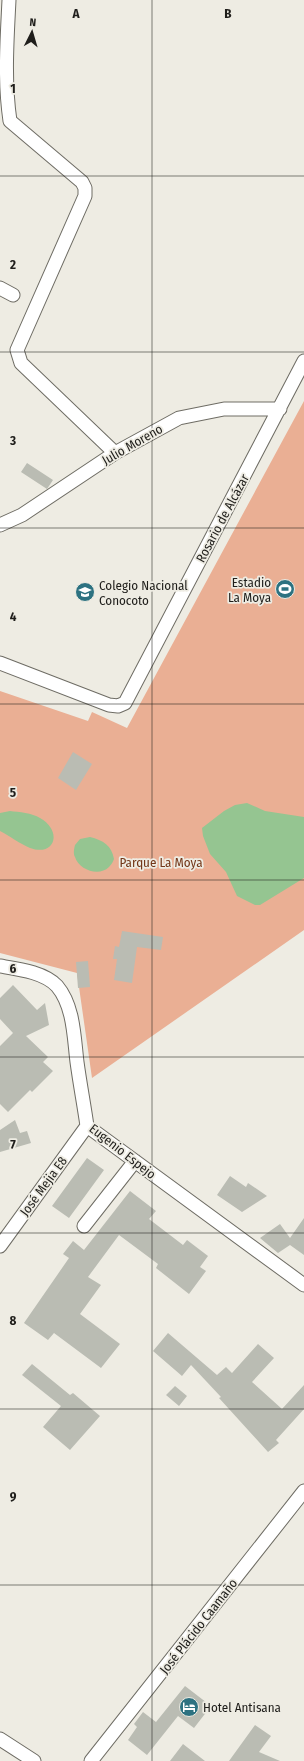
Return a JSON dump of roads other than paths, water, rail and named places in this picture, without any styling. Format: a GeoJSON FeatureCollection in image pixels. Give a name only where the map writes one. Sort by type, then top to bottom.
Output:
{"type":"FeatureCollection","features":[{"type":"Feature","properties":{"kind":"street"},"geometry":{"type":"LineString","coordinates":[[9,0],[5,66],[10,121],[82,182],[85,188],[85,196],[17,350],[21,363],[115,453]]}},
{"type":"Feature","properties":{"kind":"street"},"geometry":{"type":"LineString","coordinates":[[0,288],[13,295]]}},
{"type":"Feature","properties":{"kind":"street","name":"Rosario de Alcázar"},"geometry":{"type":"LineString","coordinates":[[0,662],[109,705],[118,706],[125,703],[303,364]]}},
{"type":"Feature","properties":{"kind":"street","name":"Julio Moreno"},"geometry":{"type":"LineString","coordinates":[[0,525],[22,515],[115,453],[179,418],[224,409],[280,409]]}},
{"type":"Feature","properties":{"kind":"street","name":"Eugenio Espejo"},"geometry":{"type":"LineString","coordinates":[[0,966],[28,971],[44,977],[56,985],[67,1001],[75,1041],[87,1126],[304,1285]]}},
{"type":"Feature","properties":{"kind":"street","name":"José Mejia E8"},"geometry":{"type":"LineString","coordinates":[[0,1246],[87,1126]]}},
{"type":"Feature","properties":{"kind":"street"},"geometry":{"type":"LineString","coordinates":[[84,1226],[135,1161]]}},
{"type":"Feature","properties":{"kind":"street","name":"José Plácido Caamaño"},"geometry":{"type":"LineString","coordinates":[[91,1761],[304,1491]]}},
{"type":"Feature","properties":{"kind":"street"},"geometry":{"type":"LineString","coordinates":[[0,1740],[34,1761]]}},
{"type":"Feature","properties":{"kind":"place","name":"Estadio La Moya"},"geometry":{"type":"Point","coordinates":[285,589]}},
{"type":"Feature","properties":{"kind":"place","name":"Colegio Nacional Conocoto"},"geometry":{"type":"Point","coordinates":[85,592]}},
{"type":"Feature","properties":{"kind":"place","name":"Hotel Antisana"},"geometry":{"type":"Point","coordinates":[189,1707]}},
{"type":"Feature","properties":{"kind":"park label","name":"Parque La Moya"},"geometry":{"type":"Point","coordinates":[161,862]}}]}
